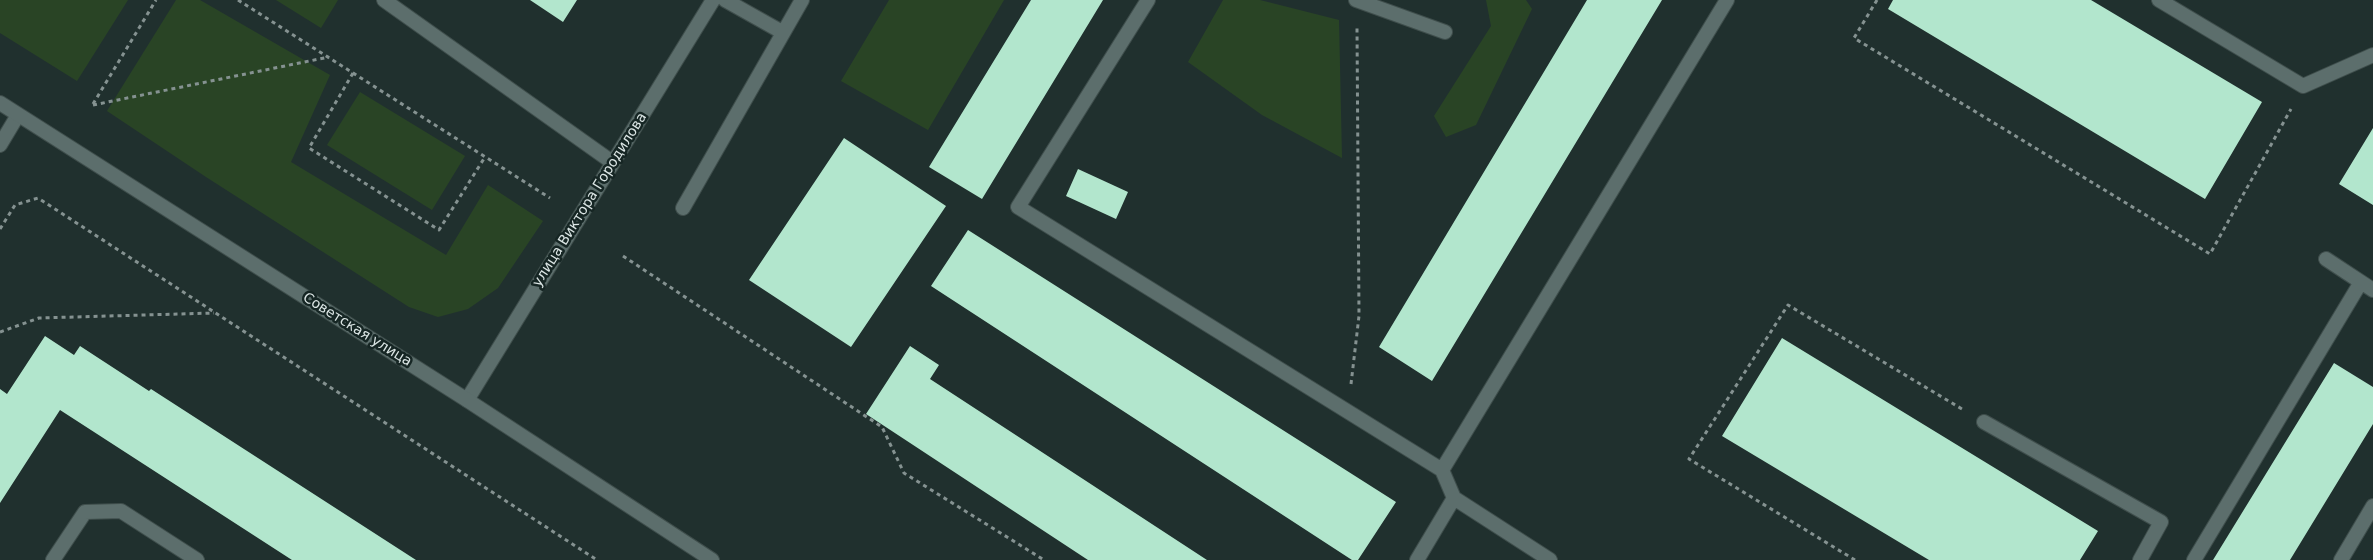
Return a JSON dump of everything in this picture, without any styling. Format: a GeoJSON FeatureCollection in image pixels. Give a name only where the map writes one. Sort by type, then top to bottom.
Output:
{"type":"FeatureCollection","features":[{"type":"Feature","properties":{"kind":"main road"},"geometry":{"type":"LineString","coordinates":[[384,0],[612,162]]}},
{"type":"Feature","properties":{"kind":"main road","name":"улица Виктора Городилова"},"geometry":{"type":"LineString","coordinates":[[467,400],[713,0]]}},
{"type":"Feature","properties":{"kind":"main road"},"geometry":{"type":"LineString","coordinates":[[725,0],[782,32]]}},
{"type":"Feature","properties":{"kind":"main road"},"geometry":{"type":"LineString","coordinates":[[683,208],[802,0]]}},
{"type":"Feature","properties":{"kind":"main road"},"geometry":{"type":"LineString","coordinates":[[1148,0],[1018,207],[1442,470],[1454,498],[1550,560]]}},
{"type":"Feature","properties":{"kind":"main road"},"geometry":{"type":"LineString","coordinates":[[1356,0],[1445,32]]}},
{"type":"Feature","properties":{"kind":"main road"},"geometry":{"type":"LineString","coordinates":[[1442,470],[1727,0]]}},
{"type":"Feature","properties":{"kind":"main road"},"geometry":{"type":"LineString","coordinates":[[2159,0],[2303,86],[2373,55]]}},
{"type":"Feature","properties":{"kind":"main road","name":"Советская улица"},"geometry":{"type":"LineString","coordinates":[[0,103],[467,400],[712,560]]}},
{"type":"Feature","properties":{"kind":"main road"},"geometry":{"type":"LineString","coordinates":[[0,144],[18,115]]}},
{"type":"Feature","properties":{"kind":"main road"},"geometry":{"type":"LineString","coordinates":[[2326,259],[2373,290]]}},
{"type":"Feature","properties":{"kind":"main road"},"geometry":{"type":"LineString","coordinates":[[2194,560],[2361,282]]}},
{"type":"Feature","properties":{"kind":"main road"},"geometry":{"type":"LineString","coordinates":[[1984,422],[2161,522],[2140,560]]}},
{"type":"Feature","properties":{"kind":"main road"},"geometry":{"type":"LineString","coordinates":[[1417,560],[1454,498]]}},
{"type":"Feature","properties":{"kind":"main road"},"geometry":{"type":"LineString","coordinates":[[2341,560],[2373,506]]}},
{"type":"Feature","properties":{"kind":"main road"},"geometry":{"type":"LineString","coordinates":[[53,560],[85,512],[121,511],[197,560]]}},
{"type":"Feature","properties":{"kind":"path"},"geometry":{"type":"LineString","coordinates":[[156,0],[93,105],[329,57]]}},
{"type":"Feature","properties":{"kind":"path"},"geometry":{"type":"LineString","coordinates":[[238,0],[550,198]]}},
{"type":"Feature","properties":{"kind":"path"},"geometry":{"type":"LineString","coordinates":[[1348,412],[1359,316],[1356,0]]}},
{"type":"Feature","properties":{"kind":"path"},"geometry":{"type":"LineString","coordinates":[[1878,0],[1854,38],[2210,254],[2303,86]]}},
{"type":"Feature","properties":{"kind":"path"},"geometry":{"type":"LineString","coordinates":[[354,73],[309,148],[440,230],[485,157]]}},
{"type":"Feature","properties":{"kind":"path"},"geometry":{"type":"LineString","coordinates":[[0,229],[15,205],[38,198],[597,560]]}},
{"type":"Feature","properties":{"kind":"path"},"geometry":{"type":"LineString","coordinates":[[623,256],[882,428],[904,473],[1044,560]]}},
{"type":"Feature","properties":{"kind":"path"},"geometry":{"type":"LineString","coordinates":[[1855,560],[1689,459],[1788,305],[1984,422]]}},
{"type":"Feature","properties":{"kind":"path"},"geometry":{"type":"LineString","coordinates":[[0,332],[39,318],[215,313]]}},
{"type":"Feature","properties":{"kind":"green space"},"geometry":{"type":"Polygon","coordinates":[[[0,0],[128,0],[77,81],[0,33],[0,0]]]}},
{"type":"Feature","properties":{"kind":"green space"},"geometry":{"type":"Polygon","coordinates":[[[176,0],[200,0],[330,75],[291,162],[446,255],[488,185],[543,221],[498,288],[468,309],[438,317],[409,307],[107,111],[176,0]]]}},
{"type":"Feature","properties":{"kind":"green space"},"geometry":{"type":"Polygon","coordinates":[[[276,0],[338,0],[321,28],[276,0]]]}},
{"type":"Feature","properties":{"kind":"green space"},"geometry":{"type":"Polygon","coordinates":[[[889,0],[1004,0],[928,130],[841,81],[889,0]]]}},
{"type":"Feature","properties":{"kind":"green space"},"geometry":{"type":"Polygon","coordinates":[[[1223,0],[1260,0],[1339,20],[1342,158],[1262,115],[1188,62],[1223,0]]]}},
{"type":"Feature","properties":{"kind":"green space"},"geometry":{"type":"Polygon","coordinates":[[[1486,0],[1526,0],[1532,9],[1476,125],[1446,137],[1434,116],[1491,26],[1486,0]]]}},
{"type":"Feature","properties":{"kind":"green space"},"geometry":{"type":"Polygon","coordinates":[[[360,92],[465,156],[432,210],[327,145],[360,92]]]}},
{"type":"Feature","properties":{"kind":"building"},"geometry":{"type":"Polygon","coordinates":[[[530,0],[577,0],[563,22],[530,0]]]}},
{"type":"Feature","properties":{"kind":"building"},"geometry":{"type":"Polygon","coordinates":[[[1031,0],[1103,0],[982,199],[929,167],[1031,0]]]}},
{"type":"Feature","properties":{"kind":"building"},"geometry":{"type":"Polygon","coordinates":[[[1587,0],[1662,0],[1432,381],[1379,347],[1587,0]]]}},
{"type":"Feature","properties":{"kind":"building"},"geometry":{"type":"Polygon","coordinates":[[[1893,0],[2091,0],[2262,102],[2205,199],[1888,9],[1893,0]]]}},
{"type":"Feature","properties":{"kind":"building"},"geometry":{"type":"Polygon","coordinates":[[[2373,128],[2373,205],[2339,184],[2373,128]]]}},
{"type":"Feature","properties":{"kind":"building"},"geometry":{"type":"Polygon","coordinates":[[[844,138],[946,206],[851,347],[749,280],[844,138]]]}},
{"type":"Feature","properties":{"kind":"building"},"geometry":{"type":"Polygon","coordinates":[[[1078,169],[1128,192],[1116,219],[1066,196],[1078,169]]]}},
{"type":"Feature","properties":{"kind":"building"},"geometry":{"type":"Polygon","coordinates":[[[968,230],[1396,502],[1358,560],[1352,560],[931,286],[968,230]]]}},
{"type":"Feature","properties":{"kind":"building"},"geometry":{"type":"Polygon","coordinates":[[[45,336],[74,355],[80,346],[149,391],[151,389],[416,560],[292,560],[60,410],[0,503],[0,389],[7,394],[45,336]]]}},
{"type":"Feature","properties":{"kind":"building"},"geometry":{"type":"Polygon","coordinates":[[[1782,338],[2098,531],[2080,560],[1929,560],[1722,436],[1782,338]]]}},
{"type":"Feature","properties":{"kind":"building"},"geometry":{"type":"Polygon","coordinates":[[[910,346],[939,365],[930,379],[1207,560],[1088,560],[866,414],[910,346]]]}},
{"type":"Feature","properties":{"kind":"building"},"geometry":{"type":"Polygon","coordinates":[[[2334,363],[2373,387],[2373,424],[2290,560],[2213,560],[2334,363]]]}}]}
